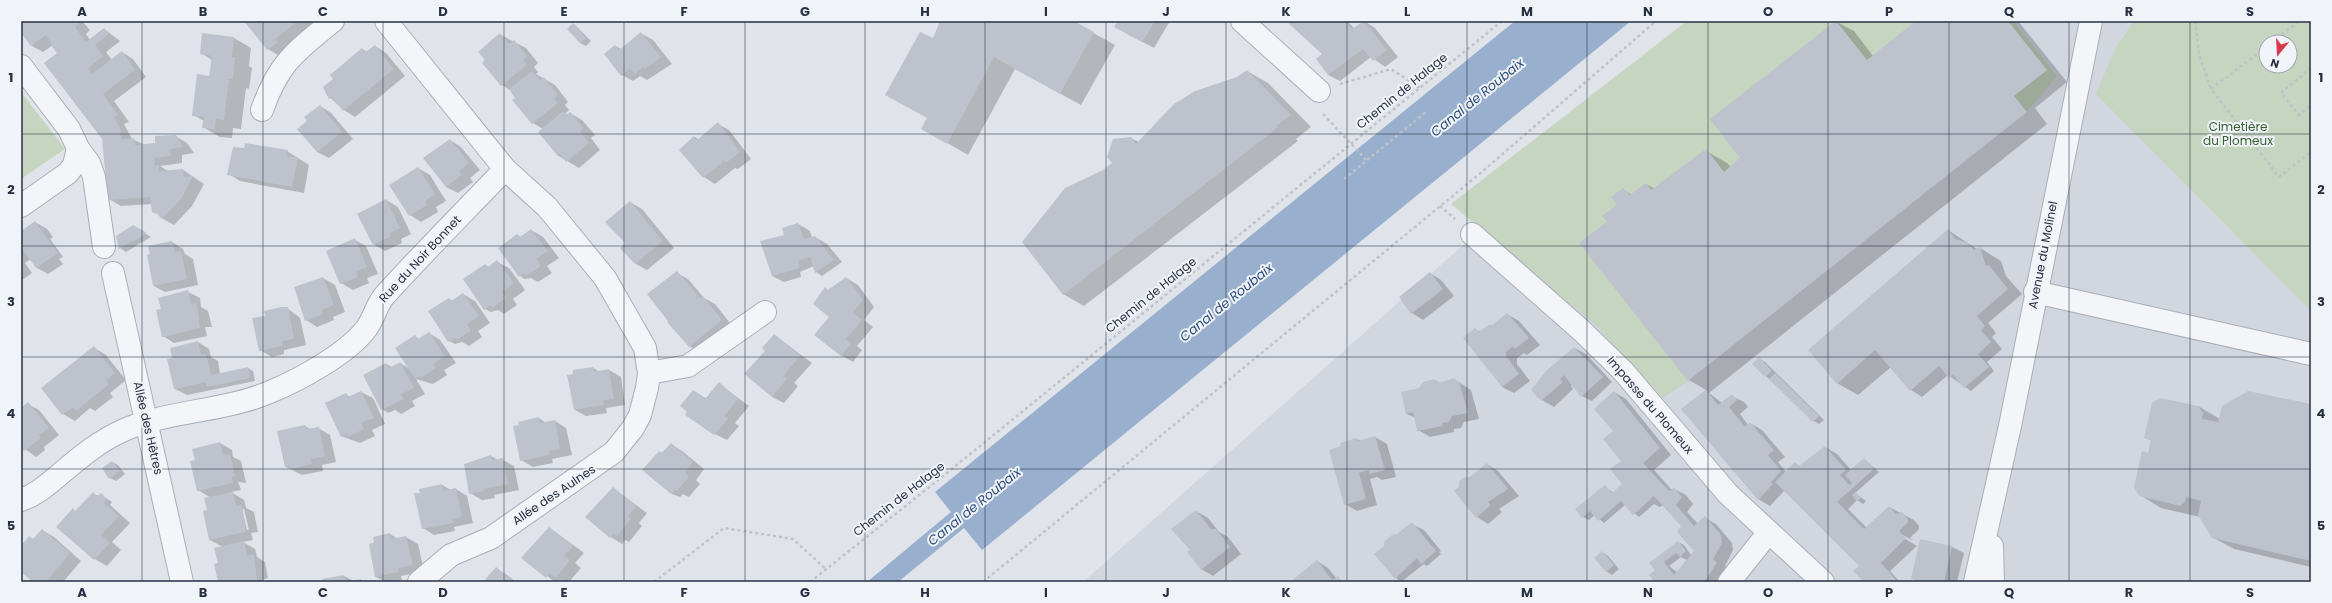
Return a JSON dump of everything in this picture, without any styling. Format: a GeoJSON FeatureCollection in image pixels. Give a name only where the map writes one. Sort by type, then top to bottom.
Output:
{"type":"FeatureCollection","features":[{"type":"Feature","properties":{"kind":"street"},"geometry":{"type":"LineString","coordinates":[[262,110],[272,84],[283,65],[296,51],[333,21]]}},
{"type":"Feature","properties":{"kind":"street"},"geometry":{"type":"LineString","coordinates":[[386,21],[505,169]]}},
{"type":"Feature","properties":{"kind":"street"},"geometry":{"type":"LineString","coordinates":[[1242,21],[1320,101]]}},
{"type":"Feature","properties":{"kind":"street","name":"Avenue du Molinel"},"geometry":{"type":"LineString","coordinates":[[1975,582],[1996,489],[2091,21]]}},
{"type":"Feature","properties":{"kind":"street"},"geometry":{"type":"LineString","coordinates":[[21,66],[69,129],[78,148],[92,170],[104,248]]}},
{"type":"Feature","properties":{"kind":"street"},"geometry":{"type":"LineString","coordinates":[[21,206],[68,173],[74,165],[78,148]]}},
{"type":"Feature","properties":{"kind":"street","name":"Allée des Aulnes"},"geometry":{"type":"LineString","coordinates":[[418,582],[451,556],[491,538],[614,452],[625,441],[640,415],[649,373],[647,353],[638,333],[602,274],[548,207],[505,169]]}},
{"type":"Feature","properties":{"kind":"street","name":"Rue du Noir Bonnet"},"geometry":{"type":"LineString","coordinates":[[21,500],[39,491],[95,445],[125,430],[147,422],[253,399],[289,383],[326,362],[368,328],[384,296],[505,169]]}},
{"type":"Feature","properties":{"kind":"street","name":"Impasse du Plomeux"},"geometry":{"type":"LineString","coordinates":[[1472,234],[1582,331],[1623,371],[1728,494],[1823,582]]}},
{"type":"Feature","properties":{"kind":"street","name":"Allée des Hêtres"},"geometry":{"type":"LineString","coordinates":[[113,273],[182,582]]}},
{"type":"Feature","properties":{"kind":"street"},"geometry":{"type":"LineString","coordinates":[[2035,292],[2311,354]]}},
{"type":"Feature","properties":{"kind":"street"},"geometry":{"type":"LineString","coordinates":[[649,373],[688,366],[765,312]]}},
{"type":"Feature","properties":{"kind":"street","name":"Avenue du Molinel"},"geometry":{"type":"LineString","coordinates":[[1993,582],[1993,531],[1996,489]]}},
{"type":"Feature","properties":{"kind":"street"},"geometry":{"type":"LineString","coordinates":[[1729,582],[1769,532]]}},
{"type":"Feature","properties":{"kind":"path","name":"Chemin de Halage"},"geometry":{"type":"LineString","coordinates":[[810,582],[1502,21]]}},
{"type":"Feature","properties":{"kind":"path"},"geometry":{"type":"LineString","coordinates":[[982,582],[1483,171],[1656,21]]}},
{"type":"Feature","properties":{"kind":"path"},"geometry":{"type":"LineString","coordinates":[[2195,21],[2199,54],[2211,89],[2279,176],[2311,152]]}},
{"type":"Feature","properties":{"kind":"path"},"geometry":{"type":"LineString","coordinates":[[2282,34],[2299,21]]}},
{"type":"Feature","properties":{"kind":"path"},"geometry":{"type":"LineString","coordinates":[[2211,89],[2258,52]]}},
{"type":"Feature","properties":{"kind":"path"},"geometry":{"type":"LineString","coordinates":[[2311,68],[2281,93],[2299,115],[2311,105]]}},
{"type":"Feature","properties":{"kind":"path"},"geometry":{"type":"LineString","coordinates":[[1366,160],[1351,144],[1320,101],[1391,69],[1420,88]]}},
{"type":"Feature","properties":{"kind":"path"},"geometry":{"type":"LineString","coordinates":[[1344,179],[1426,112]]}},
{"type":"Feature","properties":{"kind":"path"},"geometry":{"type":"LineString","coordinates":[[654,582],[724,528],[793,539],[826,569]]}},
{"type":"Feature","properties":{"kind":"shaded area"},"geometry":{"type":"Polygon","coordinates":[[[1716,21],[2311,21],[2311,582],[1083,582],[1716,21]]]}},
{"type":"Feature","properties":{"kind":"green space"},"geometry":{"type":"Polygon","coordinates":[[[1687,21],[2013,21],[2057,76],[2027,112],[1688,381],[1660,400],[1597,326],[1451,204],[1687,21]]]}},
{"type":"Feature","properties":{"kind":"green space","name":"Cimetière du Plomeux"},"geometry":{"type":"Polygon","coordinates":[[[2134,21],[2311,21],[2311,311],[2096,94],[2115,49],[2134,21]]]}},
{"type":"Feature","properties":{"kind":"green space"},"geometry":{"type":"Polygon","coordinates":[[[21,92],[65,149],[21,179],[21,92]]]}},
{"type":"Feature","properties":{"kind":"water","name":"Canal de Roubaix"},"geometry":{"type":"Polygon","coordinates":[[[1515,21],[1631,21],[982,550],[964,528],[898,582],[867,582],[951,512],[935,492],[1515,21]]]}},
{"type":"Feature","properties":{"kind":"building"},"geometry":{"type":"Polygon","coordinates":[[[21,21],[78,21],[79,23],[75,27],[86,42],[104,28],[109,34],[95,45],[103,56],[88,68],[92,74],[122,51],[135,70],[103,94],[118,115],[114,117],[120,128],[121,139],[134,138],[135,145],[155,143],[155,136],[176,135],[183,147],[170,149],[171,156],[154,158],[155,165],[159,165],[159,171],[183,169],[184,177],[193,176],[181,199],[162,219],[157,214],[152,212],[150,197],[108,200],[102,139],[44,63],[57,53],[46,35],[31,46],[21,33],[21,21]]]}},
{"type":"Feature","properties":{"kind":"building"},"geometry":{"type":"Polygon","coordinates":[[[244,21],[298,21],[275,39],[278,42],[267,50],[244,21]]]}},
{"type":"Feature","properties":{"kind":"building"},"geometry":{"type":"Polygon","coordinates":[[[940,21],[1074,21],[1094,32],[1060,94],[994,57],[947,144],[921,129],[927,118],[885,95],[920,32],[933,38],[940,21]]]}},
{"type":"Feature","properties":{"kind":"building"},"geometry":{"type":"Polygon","coordinates":[[[1118,21],[1155,21],[1142,42],[1114,27],[1118,21]]]}},
{"type":"Feature","properties":{"kind":"building"},"geometry":{"type":"Polygon","coordinates":[[[1286,21],[1344,21],[1352,29],[1364,21],[1387,50],[1373,61],[1363,49],[1328,75],[1316,59],[1322,54],[1286,21]]]}},
{"type":"Feature","properties":{"kind":"building"},"geometry":{"type":"Polygon","coordinates":[[[1836,21],[1867,60],[1916,21],[2008,21],[2047,70],[2014,96],[2027,112],[1688,381],[1579,243],[1607,222],[1602,216],[1617,205],[1611,197],[1623,188],[1630,195],[1646,183],[1651,190],[1706,149],[1724,172],[1740,158],[1710,119],[1836,21]]]}},
{"type":"Feature","properties":{"kind":"building"},"geometry":{"type":"Polygon","coordinates":[[[573,23],[586,38],[580,43],[567,29],[573,23]]]}},
{"type":"Feature","properties":{"kind":"building"},"geometry":{"type":"Polygon","coordinates":[[[641,32],[661,57],[645,69],[643,67],[636,73],[636,76],[630,68],[621,76],[604,54],[615,45],[619,50],[641,32]]]}},
{"type":"Feature","properties":{"kind":"building"},"geometry":{"type":"Polygon","coordinates":[[[202,33],[234,37],[232,57],[235,57],[233,79],[229,79],[224,120],[216,119],[215,129],[202,128],[204,117],[192,116],[197,74],[209,76],[212,56],[200,54],[202,33]]]}},
{"type":"Feature","properties":{"kind":"building"},"geometry":{"type":"Polygon","coordinates":[[[500,33],[509,44],[514,40],[527,56],[523,60],[527,65],[501,86],[482,63],[485,60],[478,52],[500,33]]]}},
{"type":"Feature","properties":{"kind":"building"},"geometry":{"type":"Polygon","coordinates":[[[375,45],[394,69],[343,111],[332,97],[329,99],[323,87],[333,79],[330,75],[362,48],[366,52],[375,45]]]}},
{"type":"Feature","properties":{"kind":"building"},"geometry":{"type":"Polygon","coordinates":[[[1247,70],[1291,115],[1276,126],[1277,128],[1063,295],[1022,242],[1065,188],[1103,170],[1112,163],[1107,157],[1113,139],[1131,137],[1136,144],[1174,104],[1195,91],[1237,77],[1247,70]]]}},
{"type":"Feature","properties":{"kind":"building"},"geometry":{"type":"Polygon","coordinates":[[[532,71],[540,80],[544,77],[558,95],[554,98],[558,103],[532,124],[512,100],[515,98],[509,89],[532,71]]]}},
{"type":"Feature","properties":{"kind":"building"},"geometry":{"type":"Polygon","coordinates":[[[320,105],[342,132],[317,152],[297,129],[307,121],[304,117],[320,105]]]}},
{"type":"Feature","properties":{"kind":"building"},"geometry":{"type":"Polygon","coordinates":[[[563,111],[566,115],[570,112],[584,128],[580,131],[589,143],[566,162],[559,153],[557,155],[538,132],[563,111]]]}},
{"type":"Feature","properties":{"kind":"building"},"geometry":{"type":"Polygon","coordinates":[[[718,122],[740,152],[726,163],[724,161],[703,178],[679,150],[694,136],[697,140],[718,122]]]}},
{"type":"Feature","properties":{"kind":"building"},"geometry":{"type":"Polygon","coordinates":[[[450,139],[469,163],[459,171],[462,175],[446,187],[423,158],[450,139]]]}},
{"type":"Feature","properties":{"kind":"building"},"geometry":{"type":"Polygon","coordinates":[[[245,143],[288,150],[287,156],[298,158],[292,187],[227,175],[233,147],[244,148],[245,143]]]}},
{"type":"Feature","properties":{"kind":"building"},"geometry":{"type":"Polygon","coordinates":[[[418,167],[435,194],[425,201],[427,205],[409,216],[389,185],[418,167]]]}},
{"type":"Feature","properties":{"kind":"building"},"geometry":{"type":"Polygon","coordinates":[[[386,199],[400,228],[390,233],[391,236],[373,245],[357,214],[386,199]]]}},
{"type":"Feature","properties":{"kind":"building"},"geometry":{"type":"Polygon","coordinates":[[[630,201],[663,241],[635,264],[620,248],[625,243],[605,222],[630,201]]]}},
{"type":"Feature","properties":{"kind":"building"},"geometry":{"type":"Polygon","coordinates":[[[35,221],[58,253],[36,268],[23,250],[21,251],[21,231],[35,221]]]}},
{"type":"Feature","properties":{"kind":"building"},"geometry":{"type":"Polygon","coordinates":[[[798,223],[804,239],[815,236],[834,260],[815,273],[810,257],[798,261],[800,268],[772,276],[760,241],[784,235],[782,228],[798,223]]]}},
{"type":"Feature","properties":{"kind":"building"},"geometry":{"type":"Polygon","coordinates":[[[133,225],[147,233],[119,249],[116,236],[133,225]]]}},
{"type":"Feature","properties":{"kind":"building"},"geometry":{"type":"Polygon","coordinates":[[[531,229],[548,251],[536,259],[541,266],[526,276],[524,273],[519,277],[498,248],[517,234],[520,237],[531,229]]]}},
{"type":"Feature","properties":{"kind":"building"},"geometry":{"type":"Polygon","coordinates":[[[1948,229],[1955,239],[1966,242],[1974,250],[1980,247],[1986,266],[1989,265],[2008,289],[1977,316],[1985,326],[1981,330],[1991,342],[1978,354],[1989,367],[1964,388],[1953,375],[1949,378],[1939,366],[1910,391],[1875,350],[1837,384],[1808,350],[1948,229]]]}},
{"type":"Feature","properties":{"kind":"building"},"geometry":{"type":"Polygon","coordinates":[[[355,238],[367,267],[356,271],[358,277],[340,284],[326,251],[355,238]]]}},
{"type":"Feature","properties":{"kind":"building"},"geometry":{"type":"Polygon","coordinates":[[[172,241],[175,252],[181,251],[187,279],[153,286],[147,255],[150,254],[148,246],[172,241]]]}},
{"type":"Feature","properties":{"kind":"building"},"geometry":{"type":"Polygon","coordinates":[[[497,260],[514,283],[502,292],[506,298],[492,308],[490,305],[484,310],[463,279],[485,264],[488,267],[497,260]]]}},
{"type":"Feature","properties":{"kind":"building"},"geometry":{"type":"Polygon","coordinates":[[[677,271],[700,298],[703,296],[722,320],[689,347],[667,322],[668,321],[647,294],[677,271]]]}},
{"type":"Feature","properties":{"kind":"building"},"geometry":{"type":"Polygon","coordinates":[[[1430,272],[1443,289],[1411,314],[1399,297],[1430,272]]]}},
{"type":"Feature","properties":{"kind":"building"},"geometry":{"type":"Polygon","coordinates":[[[323,277],[334,305],[322,310],[323,314],[305,321],[294,287],[323,277]]]}},
{"type":"Feature","properties":{"kind":"building"},"geometry":{"type":"Polygon","coordinates":[[[846,277],[863,300],[853,313],[862,320],[846,339],[851,343],[841,356],[814,335],[829,317],[813,304],[825,287],[828,290],[846,277]]]}},
{"type":"Feature","properties":{"kind":"building"},"geometry":{"type":"Polygon","coordinates":[[[188,290],[191,304],[197,303],[200,328],[162,337],[156,310],[161,309],[158,298],[188,290]]]}},
{"type":"Feature","properties":{"kind":"building"},"geometry":{"type":"Polygon","coordinates":[[[463,293],[479,316],[467,324],[471,330],[457,340],[455,338],[448,342],[428,311],[449,298],[451,301],[463,293]]]}},
{"type":"Feature","properties":{"kind":"building"},"geometry":{"type":"Polygon","coordinates":[[[288,307],[294,339],[282,341],[283,346],[259,351],[252,318],[265,316],[264,311],[288,307]]]}},
{"type":"Feature","properties":{"kind":"building"},"geometry":{"type":"Polygon","coordinates":[[[1507,313],[1529,338],[1515,349],[1513,346],[1506,352],[1506,356],[1519,374],[1502,387],[1463,338],[1475,328],[1479,332],[1490,324],[1491,326],[1507,313]]]}},
{"type":"Feature","properties":{"kind":"building"},"geometry":{"type":"Polygon","coordinates":[[[429,332],[445,356],[433,364],[436,368],[421,378],[420,376],[415,379],[395,348],[415,335],[418,339],[429,332]]]}},
{"type":"Feature","properties":{"kind":"building"},"geometry":{"type":"Polygon","coordinates":[[[774,334],[801,355],[783,376],[787,379],[772,397],[744,374],[765,351],[762,348],[774,334]]]}},
{"type":"Feature","properties":{"kind":"building"},"geometry":{"type":"Polygon","coordinates":[[[198,341],[201,355],[206,354],[211,375],[248,367],[250,378],[207,387],[206,382],[174,389],[167,359],[172,358],[170,348],[198,341]]]}},
{"type":"Feature","properties":{"kind":"building"},"geometry":{"type":"Polygon","coordinates":[[[94,346],[115,373],[106,380],[109,384],[76,411],[73,407],[62,415],[41,388],[94,346]]]}},
{"type":"Feature","properties":{"kind":"building"},"geometry":{"type":"Polygon","coordinates":[[[1574,347],[1603,377],[1581,397],[1564,375],[1560,379],[1563,382],[1541,401],[1531,390],[1547,370],[1574,347]]]}},
{"type":"Feature","properties":{"kind":"building"},"geometry":{"type":"Polygon","coordinates":[[[1759,357],[1772,371],[1765,377],[1752,364],[1759,357]]]}},
{"type":"Feature","properties":{"kind":"building"},"geometry":{"type":"Polygon","coordinates":[[[400,362],[414,388],[401,394],[404,399],[381,410],[363,375],[386,363],[389,368],[400,362]]]}},
{"type":"Feature","properties":{"kind":"building"},"geometry":{"type":"Polygon","coordinates":[[[593,367],[594,372],[609,369],[614,399],[603,400],[604,405],[574,410],[567,375],[573,374],[573,370],[593,367]]]}},
{"type":"Feature","properties":{"kind":"building"},"geometry":{"type":"Polygon","coordinates":[[[1775,373],[1819,416],[1813,422],[1769,379],[1775,373]]]}},
{"type":"Feature","properties":{"kind":"building"},"geometry":{"type":"Polygon","coordinates":[[[1454,378],[1459,382],[1468,413],[1452,416],[1449,422],[1442,423],[1443,426],[1417,431],[1413,412],[1406,414],[1401,392],[1419,388],[1423,382],[1434,379],[1439,383],[1454,378]]]}},
{"type":"Feature","properties":{"kind":"building"},"geometry":{"type":"Polygon","coordinates":[[[719,382],[738,399],[724,416],[728,419],[714,435],[685,415],[687,412],[680,406],[693,390],[705,399],[719,382]]]}},
{"type":"Feature","properties":{"kind":"building"},"geometry":{"type":"Polygon","coordinates":[[[1706,390],[1718,405],[1732,394],[1737,400],[1729,407],[1745,427],[1750,422],[1774,450],[1768,455],[1781,471],[1771,482],[1773,484],[1758,500],[1681,409],[1706,390]]]}},
{"type":"Feature","properties":{"kind":"building"},"geometry":{"type":"Polygon","coordinates":[[[361,391],[374,418],[361,423],[364,429],[348,437],[347,434],[341,437],[325,403],[346,393],[348,397],[361,391]]]}},
{"type":"Feature","properties":{"kind":"building"},"geometry":{"type":"Polygon","coordinates":[[[1614,391],[1660,448],[1643,463],[1669,491],[1674,488],[1682,497],[1676,505],[1694,526],[1705,516],[1721,535],[1722,543],[1713,559],[1717,563],[1704,582],[1655,582],[1649,575],[1655,570],[1649,563],[1678,541],[1686,551],[1680,557],[1676,553],[1664,562],[1674,575],[1694,551],[1677,532],[1681,526],[1654,496],[1633,515],[1621,501],[1598,521],[1590,511],[1582,518],[1575,509],[1605,485],[1612,493],[1622,484],[1610,469],[1621,461],[1603,439],[1613,431],[1594,409],[1614,391]]]}},
{"type":"Feature","properties":{"kind":"building"},"geometry":{"type":"Polygon","coordinates":[[[2248,391],[2311,404],[2311,561],[2212,538],[2198,515],[2201,501],[2186,497],[2185,502],[2180,506],[2139,496],[2134,487],[2142,451],[2148,453],[2151,440],[2144,438],[2152,403],[2160,398],[2198,406],[2203,413],[2202,419],[2218,422],[2222,406],[2248,391]]]}},
{"type":"Feature","properties":{"kind":"building"},"geometry":{"type":"Polygon","coordinates":[[[28,402],[49,428],[39,435],[41,438],[24,451],[21,447],[21,408],[28,402]]]}},
{"type":"Feature","properties":{"kind":"building"},"geometry":{"type":"Polygon","coordinates":[[[539,417],[540,423],[555,420],[560,449],[549,451],[550,455],[520,461],[513,426],[519,425],[518,422],[539,417]]]}},
{"type":"Feature","properties":{"kind":"building"},"geometry":{"type":"Polygon","coordinates":[[[305,425],[306,429],[319,427],[325,456],[311,459],[312,464],[290,469],[289,466],[285,467],[277,431],[305,425]]]}},
{"type":"Feature","properties":{"kind":"building"},"geometry":{"type":"Polygon","coordinates":[[[1375,436],[1385,470],[1370,474],[1368,470],[1359,473],[1366,499],[1344,505],[1329,450],[1341,446],[1340,443],[1357,438],[1358,441],[1375,436]]]}},
{"type":"Feature","properties":{"kind":"building"},"geometry":{"type":"Polygon","coordinates":[[[220,442],[223,455],[230,454],[235,476],[232,477],[233,483],[197,491],[190,461],[195,460],[192,449],[220,442]]]}},
{"type":"Feature","properties":{"kind":"building"},"geometry":{"type":"Polygon","coordinates":[[[671,443],[693,462],[685,472],[689,477],[677,491],[675,490],[671,494],[642,470],[659,451],[662,453],[671,443]]]}},
{"type":"Feature","properties":{"kind":"building"},"geometry":{"type":"Polygon","coordinates":[[[1825,446],[1846,470],[1840,475],[1849,485],[1852,483],[1845,475],[1864,458],[1874,469],[1837,502],[1864,529],[1889,506],[1896,514],[1902,512],[1908,519],[1908,522],[1899,531],[1906,538],[1881,563],[1898,582],[1864,582],[1853,571],[1859,566],[1775,482],[1795,462],[1799,466],[1825,446]]]}},
{"type":"Feature","properties":{"kind":"building"},"geometry":{"type":"Polygon","coordinates":[[[491,455],[492,460],[503,458],[508,484],[483,489],[484,491],[469,494],[464,464],[491,455]]]}},
{"type":"Feature","properties":{"kind":"building"},"geometry":{"type":"Polygon","coordinates":[[[112,461],[120,471],[109,479],[102,468],[112,461]]]}},
{"type":"Feature","properties":{"kind":"building"},"geometry":{"type":"Polygon","coordinates":[[[1487,463],[1508,489],[1488,502],[1491,505],[1476,518],[1454,491],[1459,487],[1459,481],[1465,477],[1470,477],[1487,463]]]}},
{"type":"Feature","properties":{"kind":"building"},"geometry":{"type":"Polygon","coordinates":[[[442,484],[443,491],[456,488],[462,517],[452,519],[453,523],[422,529],[414,493],[420,493],[419,489],[442,484]]]}},
{"type":"Feature","properties":{"kind":"building"},"geometry":{"type":"Polygon","coordinates":[[[613,487],[636,506],[628,516],[631,519],[617,536],[614,533],[610,538],[585,517],[613,487]]]}},
{"type":"Feature","properties":{"kind":"building"},"geometry":{"type":"Polygon","coordinates":[[[93,492],[97,497],[101,493],[107,499],[104,503],[119,516],[101,535],[110,543],[94,560],[56,527],[73,508],[75,511],[93,492]]]}},
{"type":"Feature","properties":{"kind":"building"},"geometry":{"type":"Polygon","coordinates":[[[233,492],[236,506],[242,505],[246,532],[209,540],[203,511],[207,510],[204,498],[233,492]]]}},
{"type":"Feature","properties":{"kind":"building"},"geometry":{"type":"Polygon","coordinates":[[[1856,492],[1861,498],[1857,501],[1852,495],[1856,492]]]}},
{"type":"Feature","properties":{"kind":"building"},"geometry":{"type":"Polygon","coordinates":[[[1196,510],[1211,529],[1216,529],[1230,547],[1201,570],[1187,552],[1190,550],[1171,529],[1196,510]]]}},
{"type":"Feature","properties":{"kind":"building"},"geometry":{"type":"Polygon","coordinates":[[[1412,522],[1436,551],[1421,564],[1417,558],[1395,579],[1374,554],[1384,546],[1384,542],[1393,534],[1397,534],[1412,522]]]}},
{"type":"Feature","properties":{"kind":"building"},"geometry":{"type":"Polygon","coordinates":[[[549,527],[573,546],[564,556],[570,560],[556,578],[550,573],[546,578],[521,558],[549,527]]]}},
{"type":"Feature","properties":{"kind":"building"},"geometry":{"type":"Polygon","coordinates":[[[42,529],[70,553],[46,582],[33,582],[21,572],[21,546],[29,536],[33,539],[42,529]]]}},
{"type":"Feature","properties":{"kind":"building"},"geometry":{"type":"Polygon","coordinates":[[[390,533],[392,539],[406,536],[413,565],[398,568],[398,572],[375,577],[369,544],[374,543],[373,537],[390,533]]]}},
{"type":"Feature","properties":{"kind":"building"},"geometry":{"type":"Polygon","coordinates":[[[1920,539],[1952,546],[1944,582],[1925,582],[1911,579],[1920,539]]]}},
{"type":"Feature","properties":{"kind":"building"},"geometry":{"type":"Polygon","coordinates":[[[244,541],[247,556],[254,554],[257,581],[218,582],[214,564],[218,563],[214,548],[244,541]]]}},
{"type":"Feature","properties":{"kind":"building"},"geometry":{"type":"Polygon","coordinates":[[[1602,551],[1614,565],[1606,572],[1594,558],[1602,551]]]}},
{"type":"Feature","properties":{"kind":"building"},"geometry":{"type":"Polygon","coordinates":[[[1317,560],[1332,580],[1338,576],[1342,582],[1290,582],[1317,560]]]}},
{"type":"Feature","properties":{"kind":"building"},"geometry":{"type":"Polygon","coordinates":[[[496,567],[514,582],[483,582],[496,567]]]}},
{"type":"Feature","properties":{"kind":"building"},"geometry":{"type":"Polygon","coordinates":[[[344,575],[346,582],[323,582],[322,579],[344,575]]]}},
{"type":"Feature","properties":{"kind":"building"},"geometry":{"type":"Polygon","coordinates":[[[361,579],[361,582],[348,582],[348,581],[361,579]]]}}]}
